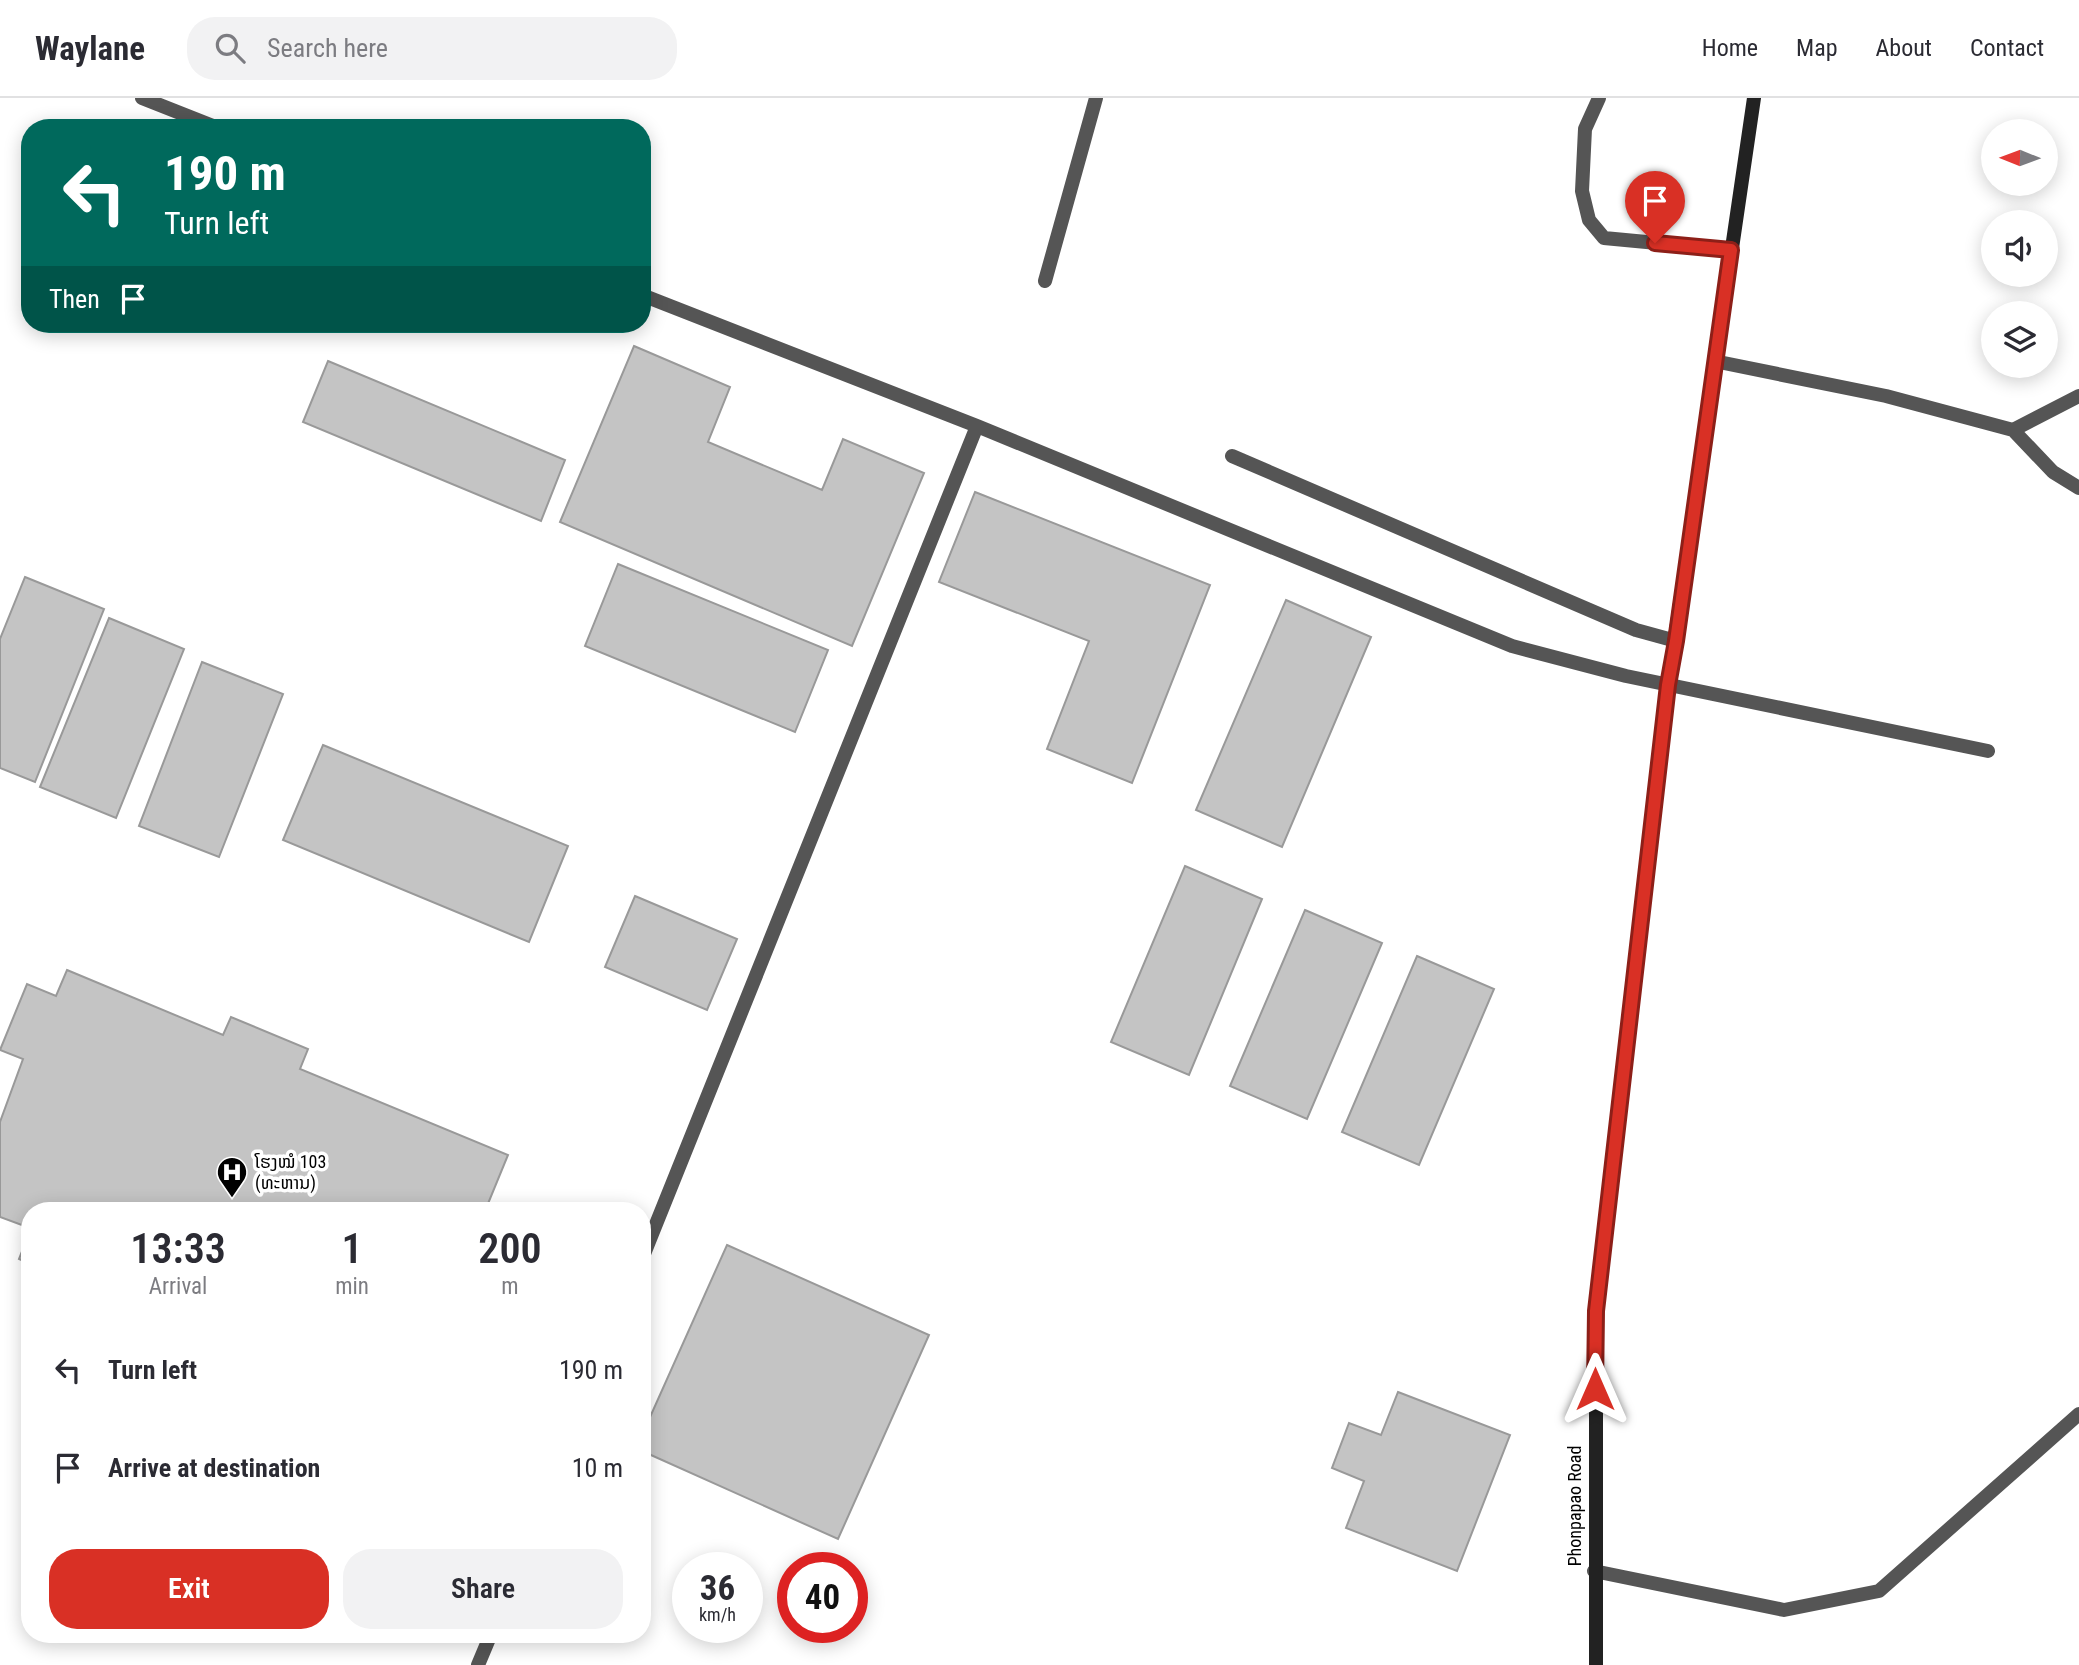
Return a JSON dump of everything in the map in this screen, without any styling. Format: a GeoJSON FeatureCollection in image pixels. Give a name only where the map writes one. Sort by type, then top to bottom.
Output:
{"type":"FeatureCollection","features":[{"type":"Feature","properties":{"kind":"street"},"geometry":{"type":"LineString","coordinates":[[142,98],[195,119]]}},
{"type":"Feature","properties":{"kind":"street"},"geometry":{"type":"LineString","coordinates":[[1045,281],[1096,98]]}},
{"type":"Feature","properties":{"kind":"street"},"geometry":{"type":"LineString","coordinates":[[1599,98],[1585,129],[1582,191],[1588,220],[1604,238],[1731,250]]}},
{"type":"Feature","properties":{"kind":"street","name":"Phonpapao Road"},"geometry":{"type":"LineString","coordinates":[[1596,1665],[1596,1311],[1668,685],[1754,98]]}},
{"type":"Feature","properties":{"kind":"street"},"geometry":{"type":"LineString","coordinates":[[651,299],[977,426],[1512,646],[1668,685],[1988,751]]}},
{"type":"Feature","properties":{"kind":"street"},"geometry":{"type":"LineString","coordinates":[[1714,360],[1886,396],[2013,430],[2053,472],[2079,488]]}},
{"type":"Feature","properties":{"kind":"street"},"geometry":{"type":"LineString","coordinates":[[2013,430],[2079,396]]}},
{"type":"Feature","properties":{"kind":"street"},"geometry":{"type":"LineString","coordinates":[[651,1236],[977,426]]}},
{"type":"Feature","properties":{"kind":"street"},"geometry":{"type":"LineString","coordinates":[[1232,456],[1636,631],[1676,641]]}},
{"type":"Feature","properties":{"kind":"street"},"geometry":{"type":"LineString","coordinates":[[1594,1571],[1784,1609],[1879,1591],[2079,1414]]}},
{"type":"Feature","properties":{"kind":"street"},"geometry":{"type":"LineString","coordinates":[[478,1665],[487,1643]]}},
{"type":"Feature","properties":{"kind":"building"},"geometry":{"type":"Polygon","coordinates":[[[634,346],[730,387],[708,442],[822,490],[843,439],[924,473],[852,646],[560,522],[634,346]]]}},
{"type":"Feature","properties":{"kind":"building"},"geometry":{"type":"Polygon","coordinates":[[[328,361],[565,460],[541,521],[303,422],[328,361]]]}},
{"type":"Feature","properties":{"kind":"building"},"geometry":{"type":"Polygon","coordinates":[[[975,492],[1210,585],[1132,783],[1047,749],[1089,641],[939,582],[975,492]]]}},
{"type":"Feature","properties":{"kind":"building"},"geometry":{"type":"Polygon","coordinates":[[[618,564],[828,650],[795,732],[585,646],[618,564]]]}},
{"type":"Feature","properties":{"kind":"building"},"geometry":{"type":"Polygon","coordinates":[[[25,577],[104,609],[35,782],[0,768],[0,639],[25,577]]]}},
{"type":"Feature","properties":{"kind":"building"},"geometry":{"type":"Polygon","coordinates":[[[1286,600],[1371,637],[1282,847],[1196,810],[1286,600]]]}},
{"type":"Feature","properties":{"kind":"building"},"geometry":{"type":"Polygon","coordinates":[[[109,618],[184,649],[116,818],[40,787],[109,618]]]}},
{"type":"Feature","properties":{"kind":"building"},"geometry":{"type":"Polygon","coordinates":[[[202,662],[283,694],[219,857],[139,826],[202,662]]]}},
{"type":"Feature","properties":{"kind":"building"},"geometry":{"type":"Polygon","coordinates":[[[323,745],[568,846],[529,942],[283,840],[323,745]]]}},
{"type":"Feature","properties":{"kind":"building"},"geometry":{"type":"Polygon","coordinates":[[[1185,866],[1262,899],[1189,1075],[1111,1042],[1185,866]]]}},
{"type":"Feature","properties":{"kind":"building"},"geometry":{"type":"Polygon","coordinates":[[[635,896],[737,939],[707,1010],[605,967],[635,896]]]}},
{"type":"Feature","properties":{"kind":"building"},"geometry":{"type":"Polygon","coordinates":[[[1305,910],[1382,943],[1307,1119],[1230,1086],[1305,910]]]}},
{"type":"Feature","properties":{"kind":"building"},"geometry":{"type":"Polygon","coordinates":[[[1417,956],[1494,989],[1419,1165],[1342,1132],[1417,956]]]}},
{"type":"Feature","properties":{"kind":"building"},"geometry":{"type":"Polygon","coordinates":[[[67,970],[223,1035],[231,1017],[308,1049],[300,1069],[508,1155],[489,1202],[21,1202],[21,1225],[0,1217],[0,1122],[23,1059],[0,1050],[27,984],[56,996],[67,970]]]}},
{"type":"Feature","properties":{"kind":"building"},"geometry":{"type":"Polygon","coordinates":[[[727,1245],[929,1335],[838,1539],[651,1455],[651,1415],[727,1245]]]}},
{"type":"Feature","properties":{"kind":"building"},"geometry":{"type":"Polygon","coordinates":[[[1398,1392],[1510,1435],[1457,1571],[1346,1528],[1364,1481],[1332,1468],[1349,1423],[1381,1435],[1398,1392]]]}},
{"type":"Feature","properties":{"kind":"place","name":"ໂຮງໝໍ 103 (ທະຫານ)"},"geometry":{"type":"Point","coordinates":[232,1199]}},
{"type":"Feature","properties":{"kind":"route"},"geometry":{"type":"LineString","coordinates":[[1595,1389],[1596,1311],[1668,685],[1731,250],[1655,243]]}}]}
